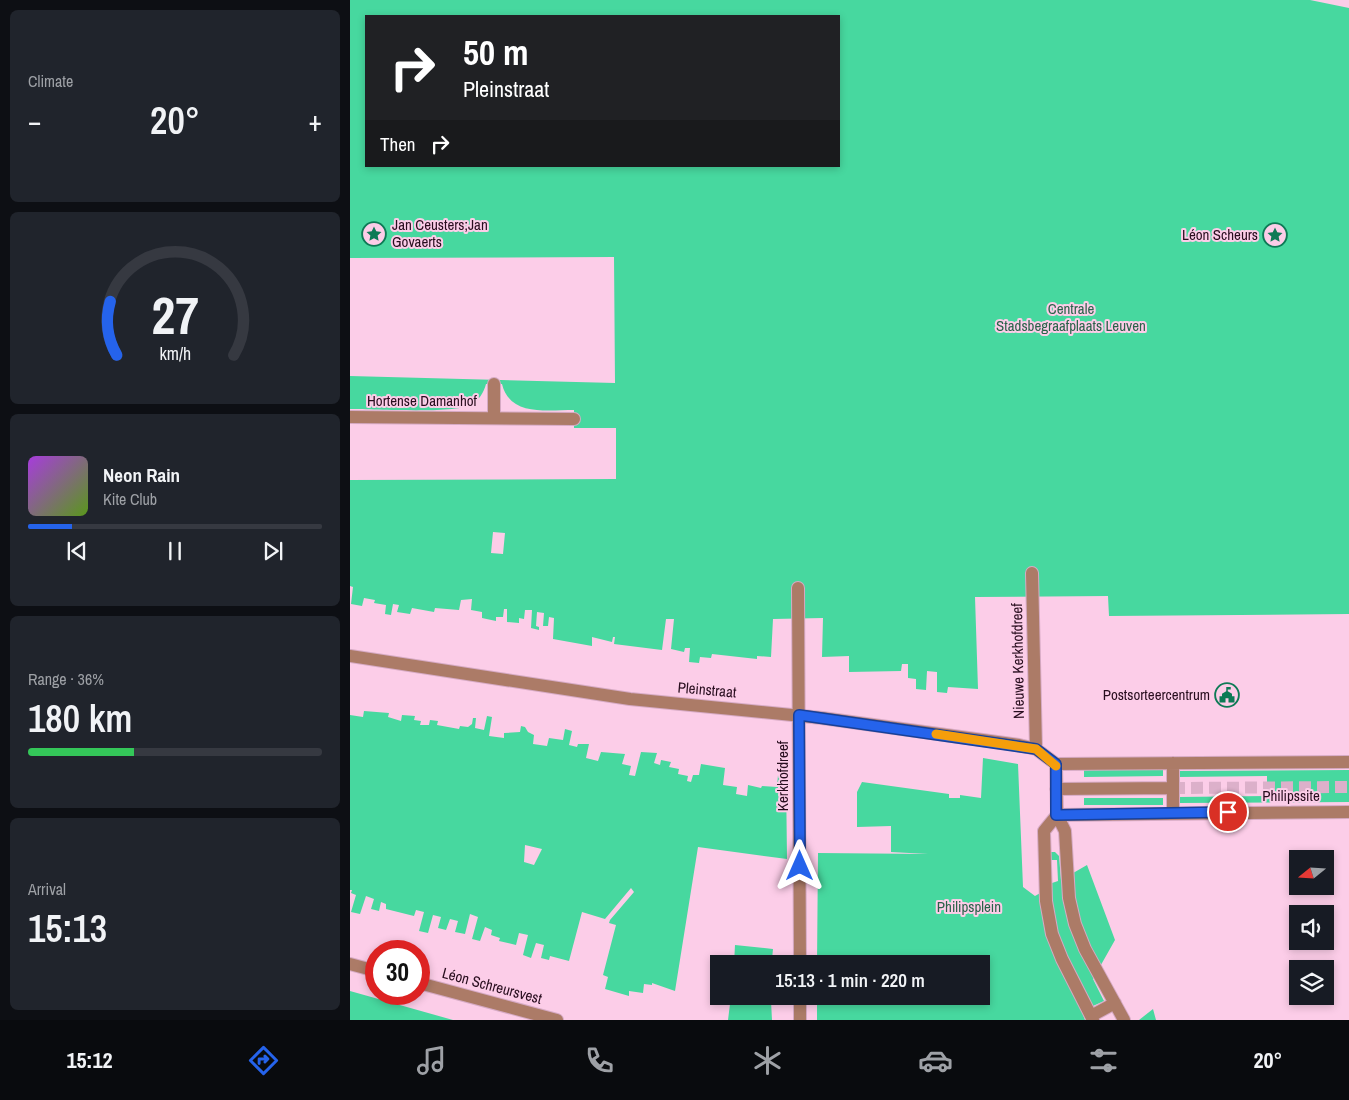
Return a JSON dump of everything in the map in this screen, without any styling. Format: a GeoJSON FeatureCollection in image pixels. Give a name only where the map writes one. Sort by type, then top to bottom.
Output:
{"type":"FeatureCollection","features":[{"type":"Feature","properties":{"kind":"street","name":"Hortense Damanhof"},"geometry":{"type":"LineString","coordinates":[[494,384],[494,417]]}},
{"type":"Feature","properties":{"kind":"street","name":"Hortense Damanhof"},"geometry":{"type":"LineString","coordinates":[[350,417],[574,419]]}},
{"type":"Feature","properties":{"kind":"street","name":"Nieuwe Kerkhofdreef"},"geometry":{"type":"LineString","coordinates":[[1032,574],[1036,749]]}},
{"type":"Feature","properties":{"kind":"street","name":"Kerkhofdreef"},"geometry":{"type":"LineString","coordinates":[[798,588],[800,955]]}},
{"type":"Feature","properties":{"kind":"street","name":"Pleinstraat"},"geometry":{"type":"LineString","coordinates":[[350,656],[630,700],[799,715],[1036,749],[1056,764]]}},
{"type":"Feature","properties":{"kind":"street"},"geometry":{"type":"LineString","coordinates":[[1122,1019],[1085,949],[1075,924],[1069,898],[1065,831],[1056,815],[1056,764],[1349,762]]}},
{"type":"Feature","properties":{"kind":"street"},"geometry":{"type":"LineString","coordinates":[[1173,763],[1173,813]]}},
{"type":"Feature","properties":{"kind":"street"},"geometry":{"type":"LineString","coordinates":[[1056,790],[1173,788]]}},
{"type":"Feature","properties":{"kind":"street","name":"Philipssite"},"geometry":{"type":"LineString","coordinates":[[1056,815],[1349,812]]}},
{"type":"Feature","properties":{"kind":"street"},"geometry":{"type":"LineString","coordinates":[[1056,815],[1044,831],[1043,854],[1046,901],[1052,934],[1062,959],[1092,1018],[1115,1003]]}},
{"type":"Feature","properties":{"kind":"street"},"geometry":{"type":"LineString","coordinates":[[350,964],[365,969]]}},
{"type":"Feature","properties":{"kind":"street","name":"Léon Schreursvest"},"geometry":{"type":"LineString","coordinates":[[430,986],[557,1020]]}},
{"type":"Feature","properties":{"kind":"street"},"geometry":{"type":"LineString","coordinates":[[800,1005],[800,1020]]}},
{"type":"Feature","properties":{"kind":"green space","name":"Centrale Stadsbegraafplaats Leuven"},"geometry":{"type":"Polygon","coordinates":[[[350,0],[1310,0],[1349,8],[1349,614],[1109,616],[1108,596],[975,597],[978,689],[948,687],[947,693],[937,692],[937,672],[927,671],[926,690],[916,689],[916,679],[908,678],[908,664],[902,664],[901,671],[849,672],[849,656],[822,657],[823,618],[773,619],[771,657],[757,656],[757,659],[712,654],[711,658],[700,657],[699,663],[689,662],[690,648],[685,648],[684,652],[671,649],[674,619],[666,619],[662,650],[614,644],[615,637],[613,637],[612,642],[592,637],[592,646],[553,639],[554,618],[549,617],[548,626],[543,626],[544,613],[537,612],[536,626],[539,627],[539,630],[531,628],[532,610],[525,610],[524,619],[519,618],[519,623],[507,622],[507,609],[504,609],[503,617],[496,617],[496,621],[482,618],[482,612],[471,610],[472,599],[461,600],[459,610],[435,608],[434,612],[412,608],[410,614],[397,612],[399,605],[393,604],[391,615],[385,614],[386,605],[374,603],[375,600],[364,598],[362,606],[351,604],[353,587],[350,586],[350,480],[616,479],[616,428],[574,428],[574,410],[542,410],[521,407],[506,395],[502,384],[486,384],[476,401],[460,408],[430,410],[350,409],[350,376],[615,383],[614,257],[350,258],[350,0]],[[493,532],[491,553],[503,554],[505,533],[493,532]]]}},
{"type":"Feature","properties":{"kind":"green space"},"geometry":{"type":"Polygon","coordinates":[[[364,711],[389,713],[388,717],[401,721],[402,715],[415,716],[414,720],[421,721],[420,725],[429,725],[430,720],[438,721],[437,725],[459,729],[460,726],[468,727],[472,724],[473,718],[476,718],[475,728],[484,730],[487,716],[492,717],[489,736],[504,738],[504,733],[520,732],[521,726],[534,735],[533,744],[547,746],[549,738],[563,740],[565,729],[572,731],[569,745],[577,747],[578,744],[589,744],[586,758],[598,761],[601,752],[625,754],[622,764],[631,766],[629,775],[635,776],[641,752],[657,753],[654,763],[660,765],[661,760],[671,762],[669,767],[679,769],[678,774],[688,776],[687,781],[691,782],[693,775],[699,775],[701,764],[725,768],[723,785],[737,787],[736,794],[747,796],[748,785],[761,788],[762,786],[777,787],[778,775],[786,776],[787,859],[698,847],[675,991],[652,983],[652,985],[644,984],[643,993],[629,991],[629,996],[605,989],[608,977],[603,975],[616,925],[609,923],[634,892],[631,888],[605,919],[582,912],[569,961],[550,956],[549,960],[541,958],[544,945],[536,943],[531,958],[523,955],[528,935],[519,933],[516,945],[499,941],[500,938],[491,935],[492,930],[485,927],[480,941],[472,939],[478,917],[470,914],[465,934],[455,932],[458,921],[450,919],[446,930],[438,928],[441,917],[433,915],[428,933],[419,931],[424,912],[416,910],[414,916],[386,909],[386,904],[381,902],[379,911],[371,909],[374,899],[366,896],[360,914],[351,912],[356,895],[351,893],[352,890],[350,890],[350,715],[363,717],[364,711]],[[525,845],[524,862],[534,865],[542,849],[525,845]]]}},
{"type":"Feature","properties":{"kind":"green space","name":"Philipsplein"},"geometry":{"type":"Polygon","coordinates":[[[983,758],[1018,764],[1023,887],[1035,896],[1049,888],[1049,884],[1058,881],[1057,860],[1050,860],[1050,852],[1055,852],[1059,856],[1061,880],[1087,865],[1115,940],[1093,979],[1104,1001],[1093,1006],[1086,992],[1079,1003],[1085,1020],[817,1020],[817,1005],[990,1005],[990,955],[817,955],[818,853],[928,854],[891,852],[891,826],[857,827],[857,792],[862,782],[949,794],[949,798],[960,798],[960,795],[981,798],[983,758]]]}},
{"type":"Feature","properties":{"kind":"green space"},"geometry":{"type":"Polygon","coordinates":[[[1163,769],[1163,776],[1084,777],[1084,770],[1163,769]]]}},
{"type":"Feature","properties":{"kind":"green space"},"geometry":{"type":"Polygon","coordinates":[[[1349,770],[1349,802],[1177,803],[1178,797],[1267,796],[1267,776],[1178,777],[1178,771],[1349,770]]]}},
{"type":"Feature","properties":{"kind":"green space"},"geometry":{"type":"Polygon","coordinates":[[[1084,798],[1163,798],[1163,805],[1084,805],[1084,798]]]}},
{"type":"Feature","properties":{"kind":"green space"},"geometry":{"type":"Polygon","coordinates":[[[735,945],[773,949],[772,955],[734,955],[735,945]]]}},
{"type":"Feature","properties":{"kind":"green space"},"geometry":{"type":"Polygon","coordinates":[[[350,991],[365,995],[365,1005],[400,1005],[453,1020],[350,1020],[350,991]]]}},
{"type":"Feature","properties":{"kind":"green space"},"geometry":{"type":"Polygon","coordinates":[[[730,1005],[771,1005],[772,1020],[728,1020],[730,1005]]]}},
{"type":"Feature","properties":{"kind":"green space"},"geometry":{"type":"Polygon","coordinates":[[[1153,1009],[1156,1020],[1139,1020],[1153,1009]]]}},
{"type":"Feature","properties":{"kind":"tunnel"},"geometry":{"type":"LineString","coordinates":[[1173,788],[1349,787]]}},
{"type":"Feature","properties":{"kind":"slow traffic"},"geometry":{"type":"LineString","coordinates":[[936,734],[1036,749],[1056,764],[1056,766]]}},
{"type":"Feature","properties":{"kind":"place","name":"Jan Ceusters;Jan Govaerts"},"geometry":{"type":"Point","coordinates":[374,234]}},
{"type":"Feature","properties":{"kind":"place","name":"Léon Scheurs"},"geometry":{"type":"Point","coordinates":[1275,235]}},
{"type":"Feature","properties":{"kind":"place","name":"Postsorteercentrum"},"geometry":{"type":"Point","coordinates":[1227,695]}},
{"type":"Feature","properties":{"kind":"route"},"geometry":{"type":"LineString","coordinates":[[800,866],[799,715],[1019,745],[1036,749],[1056,764],[1056,815],[1228,812]]}}]}
